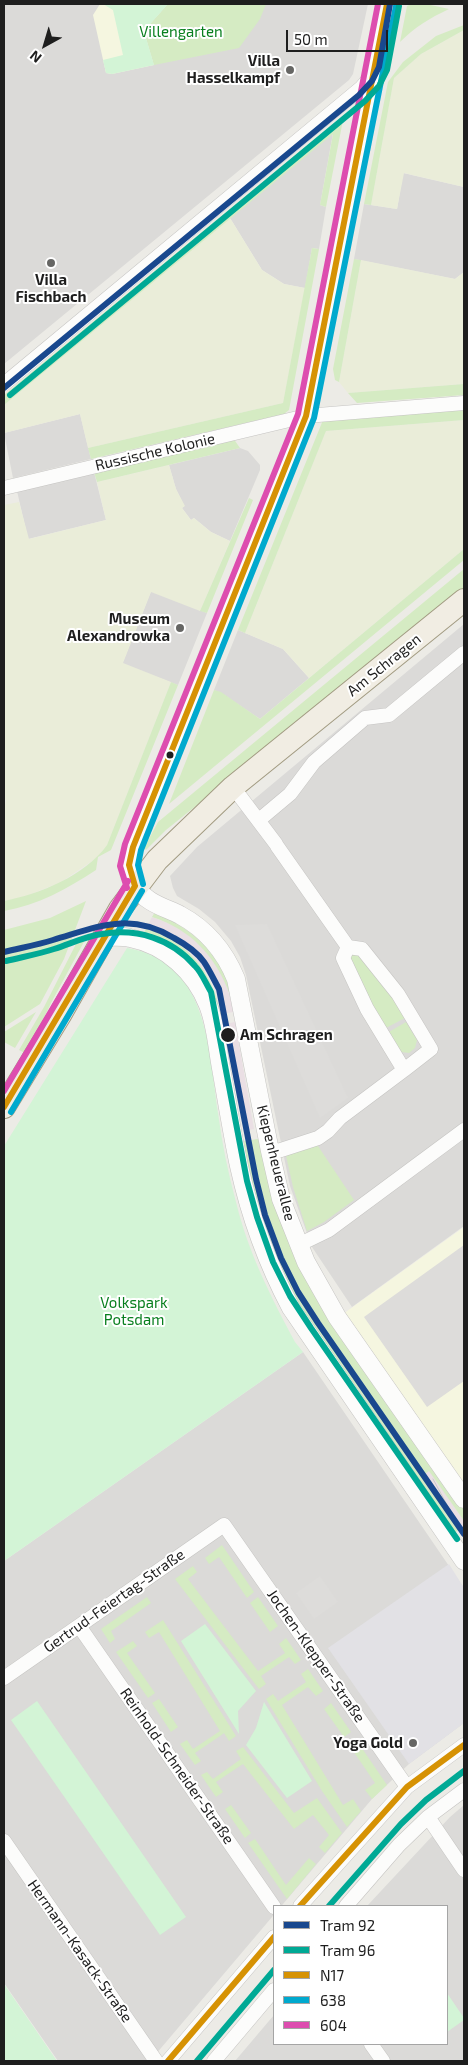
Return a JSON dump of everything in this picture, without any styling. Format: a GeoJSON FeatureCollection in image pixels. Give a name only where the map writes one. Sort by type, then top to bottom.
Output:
{"type":"FeatureCollection","features":[{"type":"Feature","properties":{"kind":"main road","name":"Am Schragen"},"geometry":{"type":"LineString","coordinates":[[4,1107],[135,886],[166,851],[233,787],[464,600]]}},
{"type":"Feature","properties":{"kind":"street"},"geometry":{"type":"LineString","coordinates":[[135,886],[130,865],[133,847],[306,416],[387,4]]}},
{"type":"Feature","properties":{"kind":"street"},"geometry":{"type":"LineString","coordinates":[[4,384],[361,88],[369,80],[373,72]]}},
{"type":"Feature","properties":{"kind":"street","name":"Russische Kolonie"},"geometry":{"type":"LineString","coordinates":[[4,488],[306,416],[464,403]]}},
{"type":"Feature","properties":{"kind":"street","name":"Am Schragen"},"geometry":{"type":"LineString","coordinates":[[260,820],[290,794],[314,762],[365,718],[389,715],[464,653]]}},
{"type":"Feature","properties":{"kind":"street"},"geometry":{"type":"LineString","coordinates":[[233,787],[260,820],[348,947],[362,949],[398,994],[430,1049],[340,1118],[328,1131],[318,1138],[281,1150],[270,1150]]}},
{"type":"Feature","properties":{"kind":"street","name":"Kiepenheuerallee"},"geometry":{"type":"LineString","coordinates":[[135,886],[150,901],[182,916],[201,929],[219,948],[229,964],[236,978],[281,1198],[298,1245],[321,1292],[337,1317],[464,1499]]}},
{"type":"Feature","properties":{"kind":"street"},"geometry":{"type":"LineString","coordinates":[[104,937],[128,938],[156,947],[179,963],[188,972],[203,994],[212,1021],[240,1167],[257,1234],[274,1277],[291,1308],[464,1561]]}},
{"type":"Feature","properties":{"kind":"street"},"geometry":{"type":"LineString","coordinates":[[348,947],[343,958],[367,1009],[404,1070]]}},
{"type":"Feature","properties":{"kind":"street"},"geometry":{"type":"LineString","coordinates":[[298,1245],[328,1230],[464,1130]]}},
{"type":"Feature","properties":{"kind":"street","name":"Gertrud-Feiertag-Straße"},"geometry":{"type":"LineString","coordinates":[[4,1678],[224,1525]]}},
{"type":"Feature","properties":{"kind":"street","name":"Jochen-Klepper-Straße"},"geometry":{"type":"LineString","coordinates":[[224,1525],[407,1787]]}},
{"type":"Feature","properties":{"kind":"street","name":"Reinhold-Schneider-Straße"},"geometry":{"type":"LineString","coordinates":[[79,1626],[273,1906]]}},
{"type":"Feature","properties":{"kind":"street"},"geometry":{"type":"LineString","coordinates":[[301,1905],[407,1787],[464,1745]]}},
{"type":"Feature","properties":{"kind":"street"},"geometry":{"type":"LineString","coordinates":[[347,1905],[399,1845],[428,1817],[464,1790]]}},
{"type":"Feature","properties":{"kind":"street"},"geometry":{"type":"LineString","coordinates":[[428,1817],[464,1870]]}},
{"type":"Feature","properties":{"kind":"street","name":"Hermann-Kasack-Straße"},"geometry":{"type":"LineString","coordinates":[[4,1841],[156,2061]]}},
{"type":"Feature","properties":{"kind":"street"},"geometry":{"type":"LineString","coordinates":[[168,2061],[273,1938]]}},
{"type":"Feature","properties":{"kind":"street"},"geometry":{"type":"LineString","coordinates":[[214,2061],[273,1991]]}},
{"type":"Feature","properties":{"kind":"street"},"geometry":{"type":"LineString","coordinates":[[372,2045],[383,2061]]}},
{"type":"Feature","properties":{"kind":"shaded area"},"geometry":{"type":"Polygon","coordinates":[[[4,4],[368,4],[353,74],[349,80],[4,364],[4,4]]]}},
{"type":"Feature","properties":{"kind":"shaded area"},"geometry":{"type":"Polygon","coordinates":[[[100,4],[168,4],[144,31],[154,65],[112,74],[106,73],[93,15],[100,4]]]}},
{"type":"Feature","properties":{"kind":"shaded area"},"geometry":{"type":"Polygon","coordinates":[[[464,30],[464,187],[404,173],[397,209],[371,205],[394,78],[421,54],[464,30]]]}},
{"type":"Feature","properties":{"kind":"shaded area"},"geometry":{"type":"Polygon","coordinates":[[[333,133],[320,205],[326,207],[319,249],[312,248],[305,288],[284,284],[262,270],[230,218],[333,133]]]}},
{"type":"Feature","properties":{"kind":"shaded area"},"geometry":{"type":"Polygon","coordinates":[[[403,173],[464,187],[464,272],[455,279],[354,259],[364,204],[397,209],[403,173]]]}},
{"type":"Feature","properties":{"kind":"shaded area"},"geometry":{"type":"Polygon","coordinates":[[[230,218],[262,270],[284,284],[305,288],[283,403],[88,448],[80,414],[4,433],[4,405],[230,218]]]}},
{"type":"Feature","properties":{"kind":"shaded area"},"geometry":{"type":"Polygon","coordinates":[[[361,260],[455,279],[464,272],[464,384],[348,393],[339,382],[361,260]]]}},
{"type":"Feature","properties":{"kind":"shaded area"},"geometry":{"type":"Polygon","coordinates":[[[80,414],[91,459],[13,478],[4,433],[80,414]]]}},
{"type":"Feature","properties":{"kind":"shaded area"},"geometry":{"type":"Polygon","coordinates":[[[464,420],[464,549],[309,678],[283,649],[245,633],[326,431],[464,420]]]}},
{"type":"Feature","properties":{"kind":"shaded area"},"geometry":{"type":"Polygon","coordinates":[[[240,448],[248,451],[260,465],[260,470],[230,541],[211,532],[194,518],[191,520],[182,508],[184,506],[176,489],[169,465],[240,448]]]}},
{"type":"Feature","properties":{"kind":"shaded area"},"geometry":{"type":"Polygon","coordinates":[[[169,465],[176,489],[185,506],[182,508],[191,520],[194,518],[211,532],[230,541],[200,611],[151,592],[123,663],[171,682],[107,845],[98,857],[61,882],[24,897],[4,901],[4,810],[6,800],[4,799],[4,505],[19,502],[29,539],[106,520],[97,482],[169,465]]]}},
{"type":"Feature","properties":{"kind":"shaded area"},"geometry":{"type":"Polygon","coordinates":[[[94,472],[106,520],[28,539],[17,491],[94,472]]]}},
{"type":"Feature","properties":{"kind":"shaded area"},"geometry":{"type":"Polygon","coordinates":[[[151,591],[207,613],[178,685],[122,664],[151,591]]]}},
{"type":"Feature","properties":{"kind":"shaded area"},"geometry":{"type":"Polygon","coordinates":[[[464,624],[464,1226],[352,1307],[312,1247],[290,1186],[246,975],[240,957],[231,941],[215,922],[199,909],[177,896],[170,876],[197,847],[464,624]]]}},
{"type":"Feature","properties":{"kind":"shaded area"},"geometry":{"type":"Polygon","coordinates":[[[238,630],[283,649],[309,678],[260,719],[214,690],[238,630]]]}},
{"type":"Feature","properties":{"kind":"shaded area"},"geometry":{"type":"Polygon","coordinates":[[[152,917],[173,925],[204,948],[225,980],[234,1012],[221,1014],[216,992],[210,978],[191,954],[173,940],[146,929],[152,917]]]}},
{"type":"Feature","properties":{"kind":"shaded area"},"geometry":{"type":"Polygon","coordinates":[[[267,924],[348,1098],[320,1118],[235,925],[267,924]]]}},
{"type":"Feature","properties":{"kind":"shaded area"},"geometry":{"type":"Polygon","coordinates":[[[235,1022],[254,1129],[244,1131],[225,1024],[235,1022]]]}},
{"type":"Feature","properties":{"kind":"shaded area"},"geometry":{"type":"Polygon","coordinates":[[[464,1227],[464,1483],[343,1314],[464,1227]]]}},
{"type":"Feature","properties":{"kind":"shaded area"},"geometry":{"type":"Polygon","coordinates":[[[464,1245],[464,1381],[427,1407],[364,1317],[464,1245]]]}},
{"type":"Feature","properties":{"kind":"shaded area"},"geometry":{"type":"Polygon","coordinates":[[[303,1352],[464,1588],[464,1723],[409,1764],[372,1799],[282,1905],[273,1905],[273,1916],[150,2061],[58,2061],[4,1983],[4,1561],[303,1352]]]}},
{"type":"Feature","properties":{"kind":"shaded area"},"geometry":{"type":"Polygon","coordinates":[[[429,1470],[464,1521],[464,1537],[422,1476],[429,1470]]]}},
{"type":"Feature","properties":{"kind":"shaded area"},"geometry":{"type":"Polygon","coordinates":[[[449,1564],[464,1588],[464,1723],[409,1764],[328,1648],[449,1564]]]}},
{"type":"Feature","properties":{"kind":"shaded area"},"geometry":{"type":"Polygon","coordinates":[[[320,1576],[338,1602],[314,1619],[296,1593],[320,1576]]]}},
{"type":"Feature","properties":{"kind":"shaded area"},"geometry":{"type":"Polygon","coordinates":[[[464,1805],[464,2061],[235,2061],[273,2016],[273,2045],[448,2045],[448,1905],[368,1905],[450,1817],[464,1805]]]}},
{"type":"Feature","properties":{"kind":"green space"},"geometry":{"type":"Polygon","coordinates":[[[103,4],[168,4],[144,31],[154,65],[112,74],[106,73],[103,60],[123,55],[113,10],[103,4]]]}},
{"type":"Feature","properties":{"kind":"green space","name":"Villengarten"},"geometry":{"type":"Polygon","coordinates":[[[168,4],[266,4],[260,19],[239,48],[154,65],[144,31],[168,4]]]}},
{"type":"Feature","properties":{"kind":"green space"},"geometry":{"type":"Polygon","coordinates":[[[411,4],[426,4],[449,9],[423,23],[400,42],[407,6],[411,4]]]}},
{"type":"Feature","properties":{"kind":"green space"},"geometry":{"type":"Polygon","coordinates":[[[464,25],[464,30],[421,54],[394,78],[371,205],[364,204],[388,82],[403,62],[436,36],[464,25]]]}},
{"type":"Feature","properties":{"kind":"green space"},"geometry":{"type":"Polygon","coordinates":[[[344,115],[326,207],[320,205],[333,134],[4,405],[4,395],[344,115]]]}},
{"type":"Feature","properties":{"kind":"green space"},"geometry":{"type":"Polygon","coordinates":[[[312,248],[319,249],[289,410],[284,414],[91,459],[88,448],[283,403],[312,248]]]}},
{"type":"Feature","properties":{"kind":"green space"},"geometry":{"type":"Polygon","coordinates":[[[354,259],[361,260],[339,382],[335,380],[333,369],[354,259]]]}},
{"type":"Feature","properties":{"kind":"green space"},"geometry":{"type":"Polygon","coordinates":[[[464,384],[464,395],[357,403],[348,393],[464,384]]]}},
{"type":"Feature","properties":{"kind":"green space"},"geometry":{"type":"Polygon","coordinates":[[[464,408],[464,420],[326,431],[245,633],[238,630],[323,420],[464,408]]]}},
{"type":"Feature","properties":{"kind":"green space"},"geometry":{"type":"Polygon","coordinates":[[[233,438],[240,448],[97,482],[94,472],[233,438]]]}},
{"type":"Feature","properties":{"kind":"green space"},"geometry":{"type":"Polygon","coordinates":[[[249,498],[253,500],[207,613],[200,611],[249,498]]]}},
{"type":"Feature","properties":{"kind":"green space"},"geometry":{"type":"Polygon","coordinates":[[[464,549],[464,560],[169,804],[214,690],[221,692],[260,719],[464,549]]]}},
{"type":"Feature","properties":{"kind":"green space"},"geometry":{"type":"Polygon","coordinates":[[[464,569],[464,590],[166,830],[146,850],[144,848],[158,822],[464,569]]]}},
{"type":"Feature","properties":{"kind":"green space"},"geometry":{"type":"Polygon","coordinates":[[[171,682],[178,685],[111,850],[98,857],[96,870],[74,884],[29,905],[4,911],[4,901],[32,894],[60,882],[87,866],[107,845],[171,682]]]}},
{"type":"Feature","properties":{"kind":"green space"},"geometry":{"type":"Polygon","coordinates":[[[86,901],[64,959],[40,1004],[4,1027],[4,930],[50,918],[86,901]]]}},
{"type":"Feature","properties":{"kind":"green space"},"geometry":{"type":"Polygon","coordinates":[[[155,912],[187,930],[206,946],[221,965],[228,978],[230,995],[218,969],[201,947],[179,929],[152,917],[155,912]]]}},
{"type":"Feature","properties":{"kind":"green space"},"geometry":{"type":"Polygon","coordinates":[[[146,929],[174,941],[196,960],[211,985],[221,1014],[215,1015],[214,1009],[142,935],[146,929]]]}},
{"type":"Feature","properties":{"kind":"green space"},"geometry":{"type":"Polygon","coordinates":[[[78,940],[85,940],[51,1003],[27,1054],[19,1050],[44,1007],[78,940]]]}},
{"type":"Feature","properties":{"kind":"green space","name":"Volkspark Potsdam"},"geometry":{"type":"Polygon","coordinates":[[[127,948],[154,956],[174,970],[189,989],[200,1011],[207,1036],[226,1158],[241,1221],[269,1291],[295,1342],[303,1352],[4,1561],[4,1146],[127,948]]]}},
{"type":"Feature","properties":{"kind":"green space"},"geometry":{"type":"Polygon","coordinates":[[[360,953],[390,993],[405,1018],[384,1029],[347,959],[350,954],[360,953]]]}},
{"type":"Feature","properties":{"kind":"green space"},"geometry":{"type":"Polygon","coordinates":[[[36,1012],[15,1048],[4,1042],[4,1032],[36,1012]]]}},
{"type":"Feature","properties":{"kind":"green space"},"geometry":{"type":"Polygon","coordinates":[[[406,1022],[417,1040],[415,1048],[409,1053],[401,1052],[387,1033],[406,1022]]]}},
{"type":"Feature","properties":{"kind":"green space"},"geometry":{"type":"Polygon","coordinates":[[[263,1138],[279,1210],[464,1508],[464,1521],[429,1471],[422,1476],[459,1530],[454,1533],[300,1310],[270,1251],[240,1142],[263,1138]]]}},
{"type":"Feature","properties":{"kind":"green space"},"geometry":{"type":"Polygon","coordinates":[[[316,1143],[354,1200],[324,1222],[307,1231],[293,1187],[285,1151],[316,1143]]]}},
{"type":"Feature","properties":{"kind":"green space"},"geometry":{"type":"Polygon","coordinates":[[[222,1545],[254,1592],[247,1598],[219,1557],[209,1564],[205,1558],[222,1545]]]}},
{"type":"Feature","properties":{"kind":"green space"},"geometry":{"type":"Polygon","coordinates":[[[193,1566],[197,1572],[188,1579],[258,1671],[285,1653],[279,1644],[286,1638],[301,1660],[295,1664],[289,1657],[261,1676],[266,1684],[259,1689],[175,1579],[193,1566]]]}},
{"type":"Feature","properties":{"kind":"green space"},"geometry":{"type":"Polygon","coordinates":[[[147,1597],[151,1603],[111,1631],[115,1639],[110,1643],[101,1629],[147,1597]]]}},
{"type":"Feature","properties":{"kind":"green space"},"geometry":{"type":"Polygon","coordinates":[[[258,1597],[278,1626],[270,1632],[250,1603],[258,1597]]]}},
{"type":"Feature","properties":{"kind":"green space"},"geometry":{"type":"Polygon","coordinates":[[[163,1620],[236,1736],[229,1741],[224,1733],[195,1753],[201,1761],[195,1765],[180,1744],[187,1740],[193,1749],[220,1731],[159,1632],[149,1638],[145,1632],[163,1620]]]}},
{"type":"Feature","properties":{"kind":"green space"},"geometry":{"type":"Polygon","coordinates":[[[205,1624],[256,1691],[238,1711],[239,1734],[181,1641],[205,1624]]]}},
{"type":"Feature","properties":{"kind":"green space"},"geometry":{"type":"Polygon","coordinates":[[[133,1641],[137,1646],[127,1653],[155,1693],[148,1698],[116,1652],[133,1641]]]}},
{"type":"Feature","properties":{"kind":"green space"},"geometry":{"type":"Polygon","coordinates":[[[308,1669],[323,1691],[316,1696],[308,1687],[282,1705],[343,1805],[353,1799],[361,1811],[347,1827],[322,1791],[266,1699],[273,1694],[278,1701],[306,1682],[301,1674],[308,1669]]]}},
{"type":"Feature","properties":{"kind":"green space"},"geometry":{"type":"Polygon","coordinates":[[[159,1699],[178,1727],[171,1732],[152,1703],[159,1699]]]}},
{"type":"Feature","properties":{"kind":"green space"},"geometry":{"type":"Polygon","coordinates":[[[37,1701],[186,1917],[160,1935],[11,1720],[37,1701]]]}},
{"type":"Feature","properties":{"kind":"green space"},"geometry":{"type":"Polygon","coordinates":[[[264,1702],[312,1781],[287,1798],[246,1745],[256,1728],[264,1702]]]}},
{"type":"Feature","properties":{"kind":"green space"},"geometry":{"type":"Polygon","coordinates":[[[331,1703],[351,1732],[344,1737],[324,1709],[331,1703]]]}},
{"type":"Feature","properties":{"kind":"green space"},"geometry":{"type":"Polygon","coordinates":[[[355,1738],[387,1785],[372,1799],[365,1790],[375,1783],[347,1742],[355,1738]]]}},
{"type":"Feature","properties":{"kind":"green space"},"geometry":{"type":"Polygon","coordinates":[[[243,1747],[294,1813],[317,1798],[342,1833],[325,1853],[319,1847],[329,1835],[313,1815],[294,1829],[243,1764],[216,1782],[223,1792],[216,1797],[201,1775],[207,1772],[213,1779],[241,1759],[236,1751],[243,1747]]]}},
{"type":"Feature","properties":{"kind":"green space"},"geometry":{"type":"Polygon","coordinates":[[[231,1805],[251,1833],[245,1838],[225,1809],[231,1805]]]}},
{"type":"Feature","properties":{"kind":"green space"},"geometry":{"type":"Polygon","coordinates":[[[255,1839],[286,1885],[309,1858],[316,1864],[287,1899],[248,1843],[255,1839]]]}},
{"type":"Feature","properties":{"kind":"green space"},"geometry":{"type":"Polygon","coordinates":[[[4,1984],[57,2061],[4,2061],[4,1984]]]}},
{"type":"Feature","properties":{"kind":"green space"},"geometry":{"type":"Polygon","coordinates":[[[448,1994],[464,2018],[464,2020],[448,2031],[448,1994]]]}},
{"type":"Feature","properties":{"kind":"tram line","name":"92"},"geometry":{"type":"LineString","coordinates":[[4,388],[359,95],[372,81],[379,67],[390,4]]}},
{"type":"Feature","properties":{"kind":"tram line","name":"96"},"geometry":{"type":"LineString","coordinates":[[10,395],[365,101],[379,86],[387,70],[399,6]]}},
{"type":"Feature","properties":{"kind":"tram line","name":"92"},"geometry":{"type":"LineString","coordinates":[[4,952],[47,942],[85,930],[128,923],[158,930],[174,938],[201,958],[219,989],[256,1179],[265,1215],[281,1258],[298,1292],[318,1323],[464,1534]]}},
{"type":"Feature","properties":{"kind":"tram line","name":"96"},"geometry":{"type":"LineString","coordinates":[[6,961],[48,951],[96,935],[128,933],[141,934],[165,942],[186,957],[202,975],[211,992],[247,1181],[273,1262],[290,1296],[311,1328],[457,1539]]}},
{"type":"Feature","properties":{"kind":"tram line"},"geometry":{"type":"LineString","coordinates":[[433,1479],[458,1525]]}},
{"type":"Feature","properties":{"kind":"tram line","name":"96"},"geometry":{"type":"LineString","coordinates":[[330,1905],[401,1824],[426,1800],[464,1771]]}},
{"type":"Feature","properties":{"kind":"tram line","name":"96"},"geometry":{"type":"LineString","coordinates":[[197,2061],[273,1971]]}},
{"type":"Feature","properties":{"kind":"transit line","name":"604"},"geometry":{"type":"LineString","coordinates":[[127,888],[120,866],[125,844],[298,414],[378,4]]}},
{"type":"Feature","properties":{"kind":"transit line","name":"N17"},"geometry":{"type":"LineString","coordinates":[[135,886],[129,865],[133,847],[306,416],[387,4]]}},
{"type":"Feature","properties":{"kind":"transit line","name":"638"},"geometry":{"type":"LineString","coordinates":[[143,884],[138,865],[141,850],[314,418],[396,6]]}},
{"type":"Feature","properties":{"kind":"transit line","name":"604"},"geometry":{"type":"LineString","coordinates":[[4,1091],[128,881]]}},
{"type":"Feature","properties":{"kind":"transit line","name":"N17"},"geometry":{"type":"LineString","coordinates":[[4,1107],[135,886]]}},
{"type":"Feature","properties":{"kind":"transit line","name":"638"},"geometry":{"type":"LineString","coordinates":[[11,1112],[142,891]]}},
{"type":"Feature","properties":{"kind":"transit line","name":"N17"},"geometry":{"type":"LineString","coordinates":[[301,1905],[407,1787],[464,1745]]}},
{"type":"Feature","properties":{"kind":"transit line","name":"N17"},"geometry":{"type":"LineString","coordinates":[[168,2061],[273,1938]]}},
{"type":"Feature","properties":{"kind":"place","name":"Villa Hasselkampf"},"geometry":{"type":"Point","coordinates":[290,70]}},
{"type":"Feature","properties":{"kind":"place","name":"Villa Fischbach"},"geometry":{"type":"Point","coordinates":[51,263]}},
{"type":"Feature","properties":{"kind":"place","name":"Museum Alexandrowka"},"geometry":{"type":"Point","coordinates":[180,628]}},
{"type":"Feature","properties":{"kind":"place","name":"Am Schragen"},"geometry":{"type":"Point","coordinates":[228,1035]}},
{"type":"Feature","properties":{"kind":"place","name":"Yoga Gold"},"geometry":{"type":"Point","coordinates":[413,1743]}}]}
